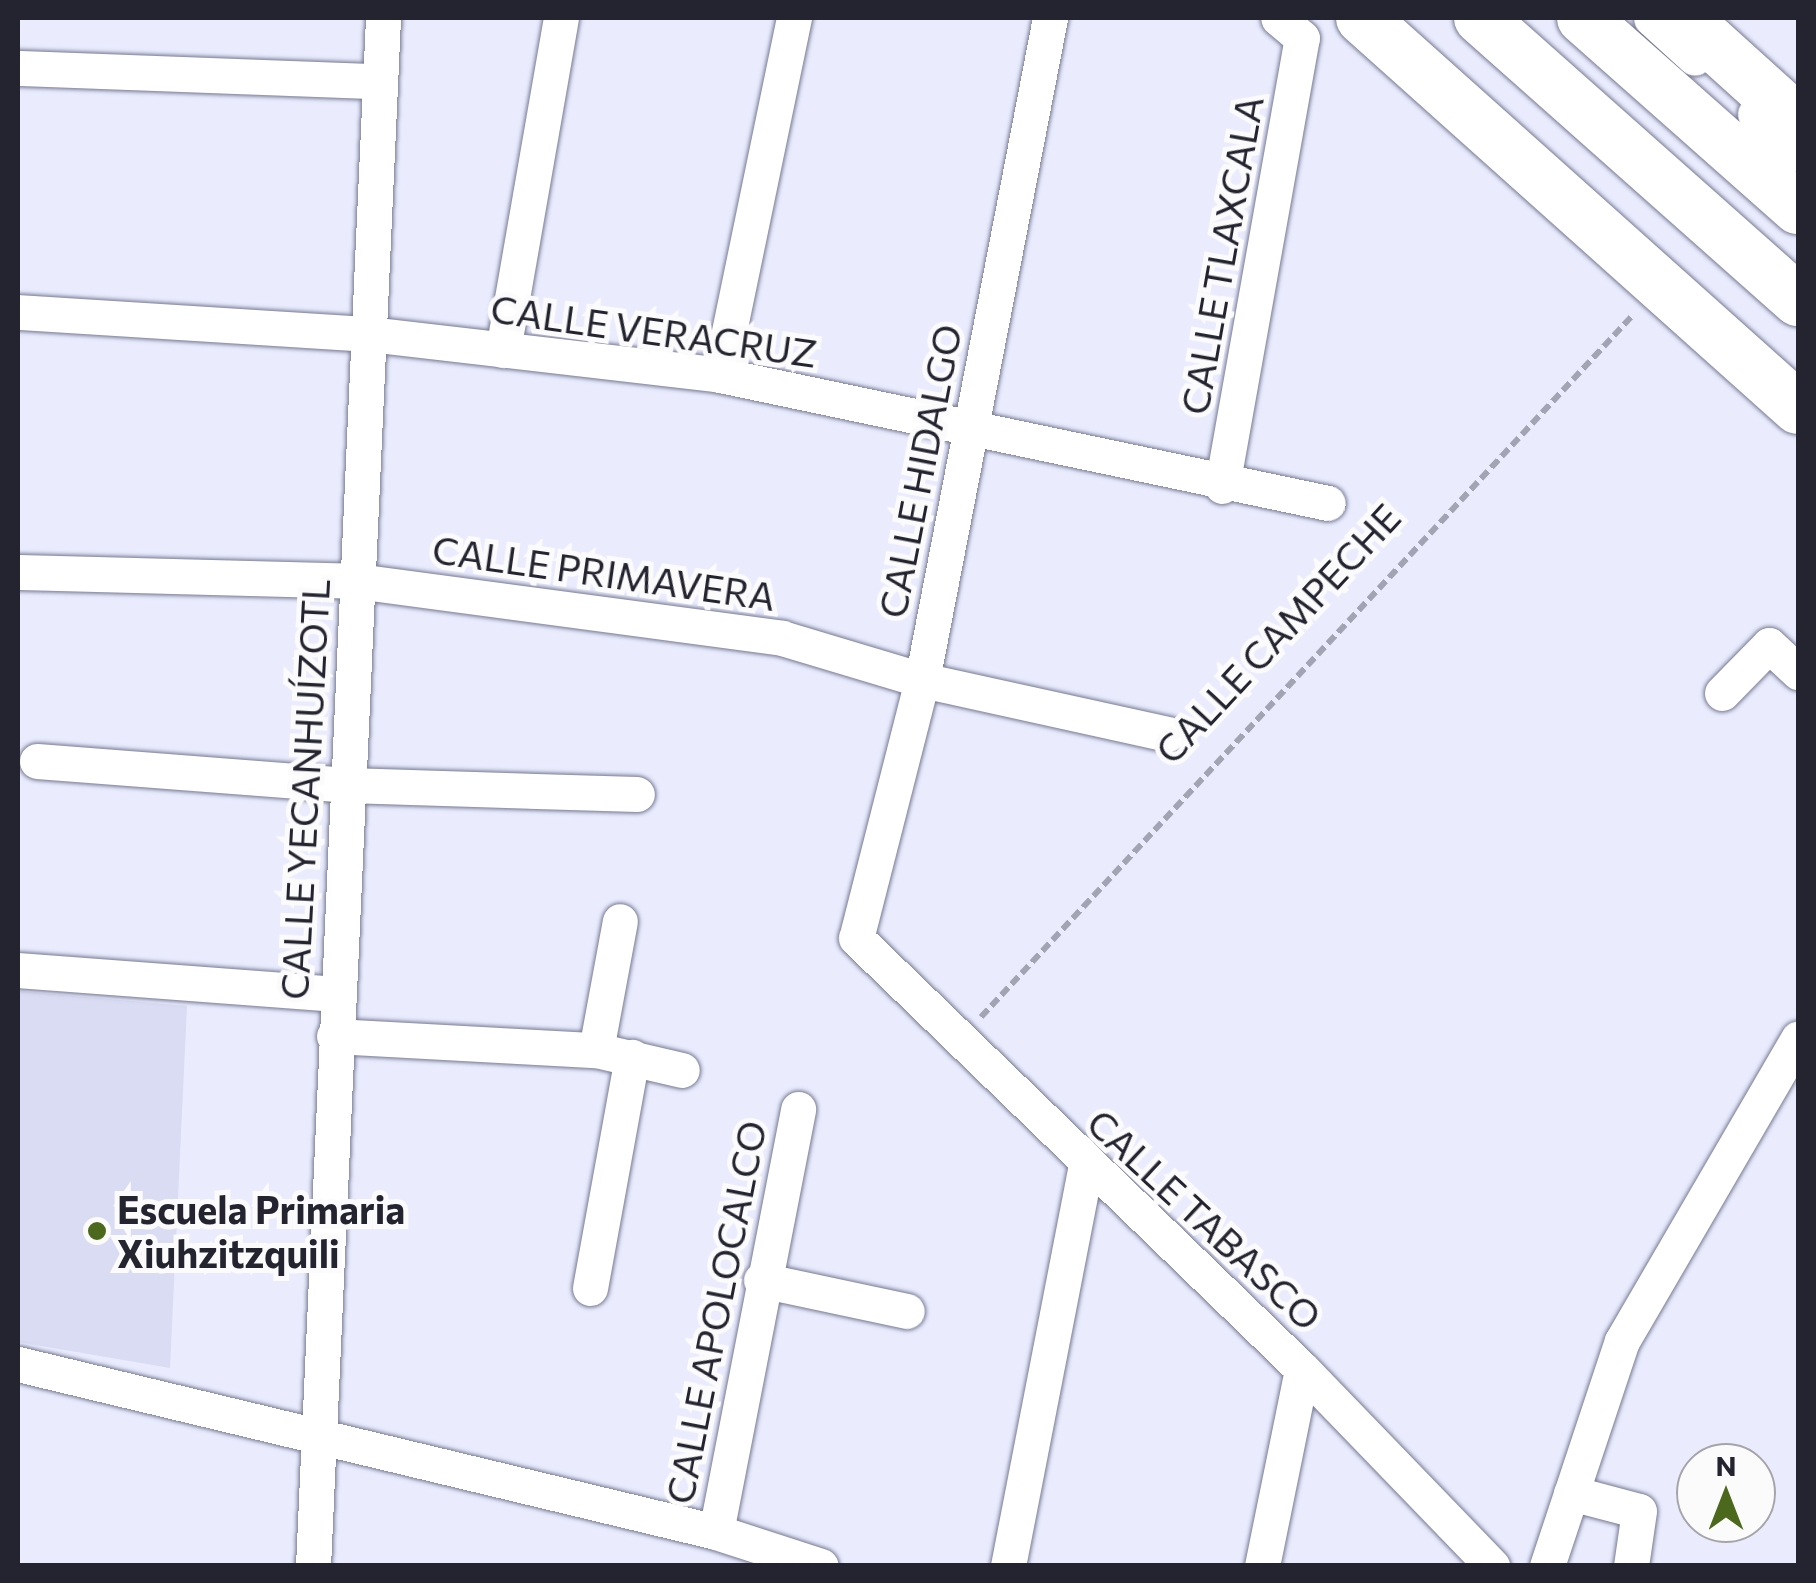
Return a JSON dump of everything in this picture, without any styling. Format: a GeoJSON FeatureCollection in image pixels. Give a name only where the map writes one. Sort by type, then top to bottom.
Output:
{"type":"FeatureCollection","features":[{"type":"Feature","properties":{"kind":"highway"},"geometry":{"type":"LineString","coordinates":[[1362,18],[1798,408]]}},
{"type":"Feature","properties":{"kind":"highway"},"geometry":{"type":"LineString","coordinates":[[1480,18],[1798,300]]}},
{"type":"Feature","properties":{"kind":"highway"},"geometry":{"type":"LineString","coordinates":[[1583,18],[1798,208]]}},
{"type":"Feature","properties":{"kind":"highway"},"geometry":{"type":"LineString","coordinates":[[1684,18],[1798,121]]}},
{"type":"Feature","properties":{"kind":"street","name":"CALLE YECANHUÍZOTL"},"geometry":{"type":"LineString","coordinates":[[313,1566],[315,1434],[384,18]]}},
{"type":"Feature","properties":{"kind":"street"},"geometry":{"type":"LineString","coordinates":[[503,350],[562,18]]}},
{"type":"Feature","properties":{"kind":"street"},"geometry":{"type":"LineString","coordinates":[[720,375],[794,18]]}},
{"type":"Feature","properties":{"kind":"street","name":"CALLE HIDALGO"},"geometry":{"type":"LineString","coordinates":[[856,938],[922,680],[1050,18]]}},
{"type":"Feature","properties":{"kind":"street"},"geometry":{"type":"LineString","coordinates":[[1651,18],[1798,154]]}},
{"type":"Feature","properties":{"kind":"street"},"geometry":{"type":"LineString","coordinates":[[1674,18],[1798,130]]}},
{"type":"Feature","properties":{"kind":"street","name":"CALLE TLAXCALA"},"geometry":{"type":"LineString","coordinates":[[1222,486],[1290,28]]}},
{"type":"Feature","properties":{"kind":"street"},"geometry":{"type":"LineString","coordinates":[[18,68],[380,80]]}},
{"type":"Feature","properties":{"kind":"street","name":"CALLE VERACRUZ"},"geometry":{"type":"LineString","coordinates":[[18,312],[368,334],[720,375],[1222,486],[1328,504]]}},
{"type":"Feature","properties":{"kind":"street","name":"CALLE PRIMAVERA"},"geometry":{"type":"LineString","coordinates":[[18,572],[356,581],[782,638],[922,680],[1168,734]]}},
{"type":"Feature","properties":{"kind":"street"},"geometry":{"type":"LineString","coordinates":[[1722,693],[1769,645],[1798,672]]}},
{"type":"Feature","properties":{"kind":"street"},"geometry":{"type":"LineString","coordinates":[[37,762],[347,785],[637,794]]}},
{"type":"Feature","properties":{"kind":"street"},"geometry":{"type":"LineString","coordinates":[[596,1050],[620,922]]}},
{"type":"Feature","properties":{"kind":"street","name":"CALLE TABASCO"},"geometry":{"type":"LineString","coordinates":[[856,938],[1086,1166],[1302,1369],[1492,1566]]}},
{"type":"Feature","properties":{"kind":"street"},"geometry":{"type":"LineString","coordinates":[[18,970],[336,994]]}},
{"type":"Feature","properties":{"kind":"street"},"geometry":{"type":"LineString","coordinates":[[334,1036],[596,1050],[682,1070]]}},
{"type":"Feature","properties":{"kind":"street"},"geometry":{"type":"LineString","coordinates":[[1547,1566],[1622,1341],[1798,1038]]}},
{"type":"Feature","properties":{"kind":"street"},"geometry":{"type":"LineString","coordinates":[[590,1288],[632,1058]]}},
{"type":"Feature","properties":{"kind":"street","name":"CALLE APOLOCALCO"},"geometry":{"type":"LineString","coordinates":[[716,1532],[761,1280],[798,1109]]}},
{"type":"Feature","properties":{"kind":"street"},"geometry":{"type":"LineString","coordinates":[[1008,1566],[1086,1166]]}},
{"type":"Feature","properties":{"kind":"street"},"geometry":{"type":"LineString","coordinates":[[761,1280],[907,1311]]}},
{"type":"Feature","properties":{"kind":"street","name":"CALLE APOLOCALCO"},"geometry":{"type":"LineString","coordinates":[[18,1364],[716,1532],[821,1566]]}},
{"type":"Feature","properties":{"kind":"street"},"geometry":{"type":"LineString","coordinates":[[1262,1566],[1302,1369]]}},
{"type":"Feature","properties":{"kind":"street"},"geometry":{"type":"LineString","coordinates":[[1571,1493],[1639,1511],[1631,1566]]}},
{"type":"Feature","properties":{"kind":"path","name":"CALLE CAMPECHE"},"geometry":{"type":"LineString","coordinates":[[960,1040],[1660,288]]}},
{"type":"Feature","properties":{"kind":"shaded area","name":"Escuela Primaria Xiuhzitzquili"},"geometry":{"type":"Polygon","coordinates":[[[18,991],[187,1006],[170,1368],[18,1342],[18,991]]]}},
{"type":"Feature","properties":{"kind":"place","name":"Escuela Primaria Xiuhzitzquili"},"geometry":{"type":"Point","coordinates":[97,1231]}}]}
